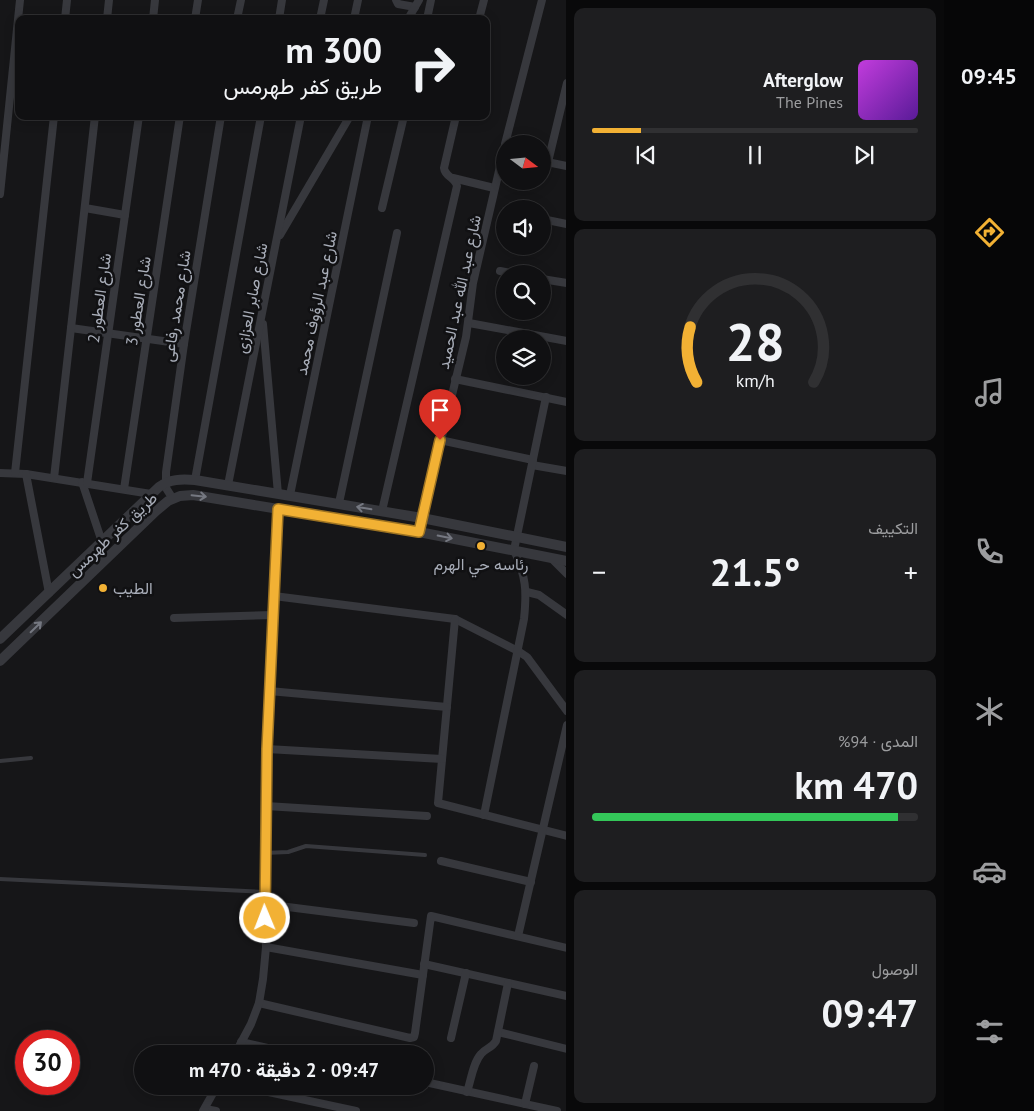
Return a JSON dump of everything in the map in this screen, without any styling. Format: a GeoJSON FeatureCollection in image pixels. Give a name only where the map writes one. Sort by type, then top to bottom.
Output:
{"type":"FeatureCollection","features":[{"type":"Feature","properties":{"kind":"street"},"geometry":{"type":"LineString","coordinates":[[18,15],[20,0]]}},
{"type":"Feature","properties":{"kind":"street"},"geometry":{"type":"LineString","coordinates":[[65,15],[67,0]]}},
{"type":"Feature","properties":{"kind":"street"},"geometry":{"type":"LineString","coordinates":[[107,15],[109,0]]}},
{"type":"Feature","properties":{"kind":"street"},"geometry":{"type":"LineString","coordinates":[[153,15],[155,0]]}},
{"type":"Feature","properties":{"kind":"street"},"geometry":{"type":"LineString","coordinates":[[196,15],[198,0]]}},
{"type":"Feature","properties":{"kind":"street"},"geometry":{"type":"LineString","coordinates":[[239,15],[241,0]]}},
{"type":"Feature","properties":{"kind":"street"},"geometry":{"type":"LineString","coordinates":[[279,15],[282,0]]}},
{"type":"Feature","properties":{"kind":"street"},"geometry":{"type":"LineString","coordinates":[[321,15],[324,0]]}},
{"type":"Feature","properties":{"kind":"street"},"geometry":{"type":"LineString","coordinates":[[355,15],[358,0]]}},
{"type":"Feature","properties":{"kind":"street"},"geometry":{"type":"LineString","coordinates":[[396,0],[398,4],[417,4]]}},
{"type":"Feature","properties":{"kind":"street"},"geometry":{"type":"LineString","coordinates":[[428,15],[431,0]]}},
{"type":"Feature","properties":{"kind":"street"},"geometry":{"type":"LineString","coordinates":[[480,15],[484,0]]}},
{"type":"Feature","properties":{"kind":"street","name":"شارع عبد الله عبد الحميد"},"geometry":{"type":"LineString","coordinates":[[508,135],[542,0]]}},
{"type":"Feature","properties":{"kind":"street"},"geometry":{"type":"LineString","coordinates":[[410,15],[417,4]]}},
{"type":"Feature","properties":{"kind":"street"},"geometry":{"type":"LineString","coordinates":[[0,194],[15,48]]}},
{"type":"Feature","properties":{"kind":"street"},"geometry":{"type":"LineString","coordinates":[[551,142],[566,84]]}},
{"type":"Feature","properties":{"kind":"street"},"geometry":{"type":"LineString","coordinates":[[15,473],[54,120]]}},
{"type":"Feature","properties":{"kind":"street"},"geometry":{"type":"LineString","coordinates":[[54,478],[95,120]]}},
{"type":"Feature","properties":{"kind":"street","name":"شارع العطور 2"},"geometry":{"type":"LineString","coordinates":[[102,542],[84,483],[108,334],[138,120]]}},
{"type":"Feature","properties":{"kind":"street","name":"شارع العطور 3"},"geometry":{"type":"LineString","coordinates":[[124,489],[179,120]]}},
{"type":"Feature","properties":{"kind":"street","name":"شارع محمد رفاعى"},"geometry":{"type":"LineString","coordinates":[[165,482],[184,344],[220,120]]}},
{"type":"Feature","properties":{"kind":"street"},"geometry":{"type":"LineString","coordinates":[[195,480],[260,120]]}},
{"type":"Feature","properties":{"kind":"street","name":"شارع صابر العزازى"},"geometry":{"type":"LineString","coordinates":[[228,485],[300,120]]}},
{"type":"Feature","properties":{"kind":"street"},"geometry":{"type":"LineString","coordinates":[[276,241],[348,120]]}},
{"type":"Feature","properties":{"kind":"street","name":"شارع عبد الرؤوف محمد"},"geometry":{"type":"LineString","coordinates":[[290,495],[367,120]]}},
{"type":"Feature","properties":{"kind":"street"},"geometry":{"type":"LineString","coordinates":[[382,208],[403,120]]}},
{"type":"Feature","properties":{"kind":"street"},"geometry":{"type":"LineString","coordinates":[[382,511],[456,186],[444,168],[455,120]]}},
{"type":"Feature","properties":{"kind":"street"},"geometry":{"type":"LineString","coordinates":[[551,163],[566,166]]}},
{"type":"Feature","properties":{"kind":"street"},"geometry":{"type":"LineString","coordinates":[[450,176],[494,188]]}},
{"type":"Feature","properties":{"kind":"street","name":"شارع عبد الله عبد الحميد"},"geometry":{"type":"LineString","coordinates":[[419,532],[469,323],[473,282],[496,180]]}},
{"type":"Feature","properties":{"kind":"street"},"geometry":{"type":"LineString","coordinates":[[85,208],[125,216]]}},
{"type":"Feature","properties":{"kind":"street"},"geometry":{"type":"LineString","coordinates":[[551,221],[566,224]]}},
{"type":"Feature","properties":{"kind":"street"},"geometry":{"type":"LineString","coordinates":[[339,503],[397,233]]}},
{"type":"Feature","properties":{"kind":"street"},"geometry":{"type":"LineString","coordinates":[[551,280],[566,283]]}},
{"type":"Feature","properties":{"kind":"street"},"geometry":{"type":"LineString","coordinates":[[262,314],[278,494]]}},
{"type":"Feature","properties":{"kind":"street"},"geometry":{"type":"LineString","coordinates":[[469,323],[566,341]]}},
{"type":"Feature","properties":{"kind":"street"},"geometry":{"type":"LineString","coordinates":[[71,328],[184,344]]}},
{"type":"Feature","properties":{"kind":"street"},"geometry":{"type":"LineString","coordinates":[[455,379],[566,402]]}},
{"type":"Feature","properties":{"kind":"street"},"geometry":{"type":"LineString","coordinates":[[484,815],[518,651],[527,592],[520,564],[514,550],[546,397]]}},
{"type":"Feature","properties":{"kind":"street"},"geometry":{"type":"LineString","coordinates":[[440,440],[566,471]]}},
{"type":"Feature","properties":{"kind":"street"},"geometry":{"type":"LineString","coordinates":[[0,474],[26,474],[151,494]]}},
{"type":"Feature","properties":{"kind":"street"},"geometry":{"type":"LineString","coordinates":[[26,474],[49,593]]}},
{"type":"Feature","properties":{"kind":"street","name":"طريق كفر طهرمس"},"geometry":{"type":"LineString","coordinates":[[0,639],[151,494],[165,482],[174,479],[195,480],[339,503],[566,547]]}},
{"type":"Feature","properties":{"kind":"street"},"geometry":{"type":"LineString","coordinates":[[165,482],[172,499]]}},
{"type":"Feature","properties":{"kind":"street","name":"طريق كفر طهرمس"},"geometry":{"type":"LineString","coordinates":[[1,658],[156,511],[172,499],[180,496],[194,495],[419,532],[566,561]]}},
{"type":"Feature","properties":{"kind":"street"},"geometry":{"type":"LineString","coordinates":[[239,1045],[251,1024],[259,1003],[266,947],[264,852],[269,691],[278,509]]}},
{"type":"Feature","properties":{"kind":"street"},"geometry":{"type":"LineString","coordinates":[[551,558],[566,574]]}},
{"type":"Feature","properties":{"kind":"street"},"geometry":{"type":"LineString","coordinates":[[527,592],[539,595],[566,614]]}},
{"type":"Feature","properties":{"kind":"street"},"geometry":{"type":"LineString","coordinates":[[274,596],[455,619],[527,657],[566,711]]}},
{"type":"Feature","properties":{"kind":"street"},"geometry":{"type":"LineString","coordinates":[[174,618],[273,615]]}},
{"type":"Feature","properties":{"kind":"street"},"geometry":{"type":"LineString","coordinates":[[455,619],[438,803],[566,836]]}},
{"type":"Feature","properties":{"kind":"street"},"geometry":{"type":"LineString","coordinates":[[269,691],[447,707]]}},
{"type":"Feature","properties":{"kind":"street"},"geometry":{"type":"LineString","coordinates":[[518,936],[566,725]]}},
{"type":"Feature","properties":{"kind":"street"},"geometry":{"type":"LineString","coordinates":[[267,749],[442,759]]}},
{"type":"Feature","properties":{"kind":"street"},"geometry":{"type":"LineString","coordinates":[[266,806],[427,816]]}},
{"type":"Feature","properties":{"kind":"street"},"geometry":{"type":"LineString","coordinates":[[441,861],[531,882]]}},
{"type":"Feature","properties":{"kind":"street"},"geometry":{"type":"LineString","coordinates":[[264,904],[414,924]]}},
{"type":"Feature","properties":{"kind":"street"},"geometry":{"type":"LineString","coordinates":[[259,1003],[410,1038],[414,1037],[415,1033],[431,916],[566,948]]}},
{"type":"Feature","properties":{"kind":"street"},"geometry":{"type":"LineString","coordinates":[[266,947],[422,975]]}},
{"type":"Feature","properties":{"kind":"street"},"geometry":{"type":"LineString","coordinates":[[424,964],[566,996]]}},
{"type":"Feature","properties":{"kind":"street"},"geometry":{"type":"LineString","coordinates":[[451,1038],[466,973]]}},
{"type":"Feature","properties":{"kind":"street"},"geometry":{"type":"LineString","coordinates":[[467,1092],[479,1056],[484,1050],[494,1045],[508,983]]}},
{"type":"Feature","properties":{"kind":"street"},"geometry":{"type":"LineString","coordinates":[[498,1032],[566,1049]]}},
{"type":"Feature","properties":{"kind":"street"},"geometry":{"type":"LineString","coordinates":[[241,1042],[254,1045]]}},
{"type":"Feature","properties":{"kind":"street"},"geometry":{"type":"LineString","coordinates":[[525,1104],[534,1066]]}},
{"type":"Feature","properties":{"kind":"street"},"geometry":{"type":"LineString","coordinates":[[434,1084],[556,1111]]}},
{"type":"Feature","properties":{"kind":"street"},"geometry":{"type":"LineString","coordinates":[[212,1095],[204,1110],[216,1111]]}},
{"type":"Feature","properties":{"kind":"street"},"geometry":{"type":"LineString","coordinates":[[282,1095],[356,1111]]}},
{"type":"Feature","properties":{"kind":"lane"},"geometry":{"type":"LineString","coordinates":[[0,761],[31,758]]}},
{"type":"Feature","properties":{"kind":"lane"},"geometry":{"type":"LineString","coordinates":[[264,852],[288,852],[306,846],[425,856]]}},
{"type":"Feature","properties":{"kind":"lane"},"geometry":{"type":"LineString","coordinates":[[0,880],[264,892]]}},
{"type":"Feature","properties":{"kind":"place","name":"رئاسه حي الهرم"},"geometry":{"type":"Point","coordinates":[481,546]}},
{"type":"Feature","properties":{"kind":"place","name":"الطيب"},"geometry":{"type":"Point","coordinates":[103,588]}},
{"type":"Feature","properties":{"kind":"route"},"geometry":{"type":"LineString","coordinates":[[265,918],[264,852],[267,749],[278,509],[419,532],[440,440]]}}]}
